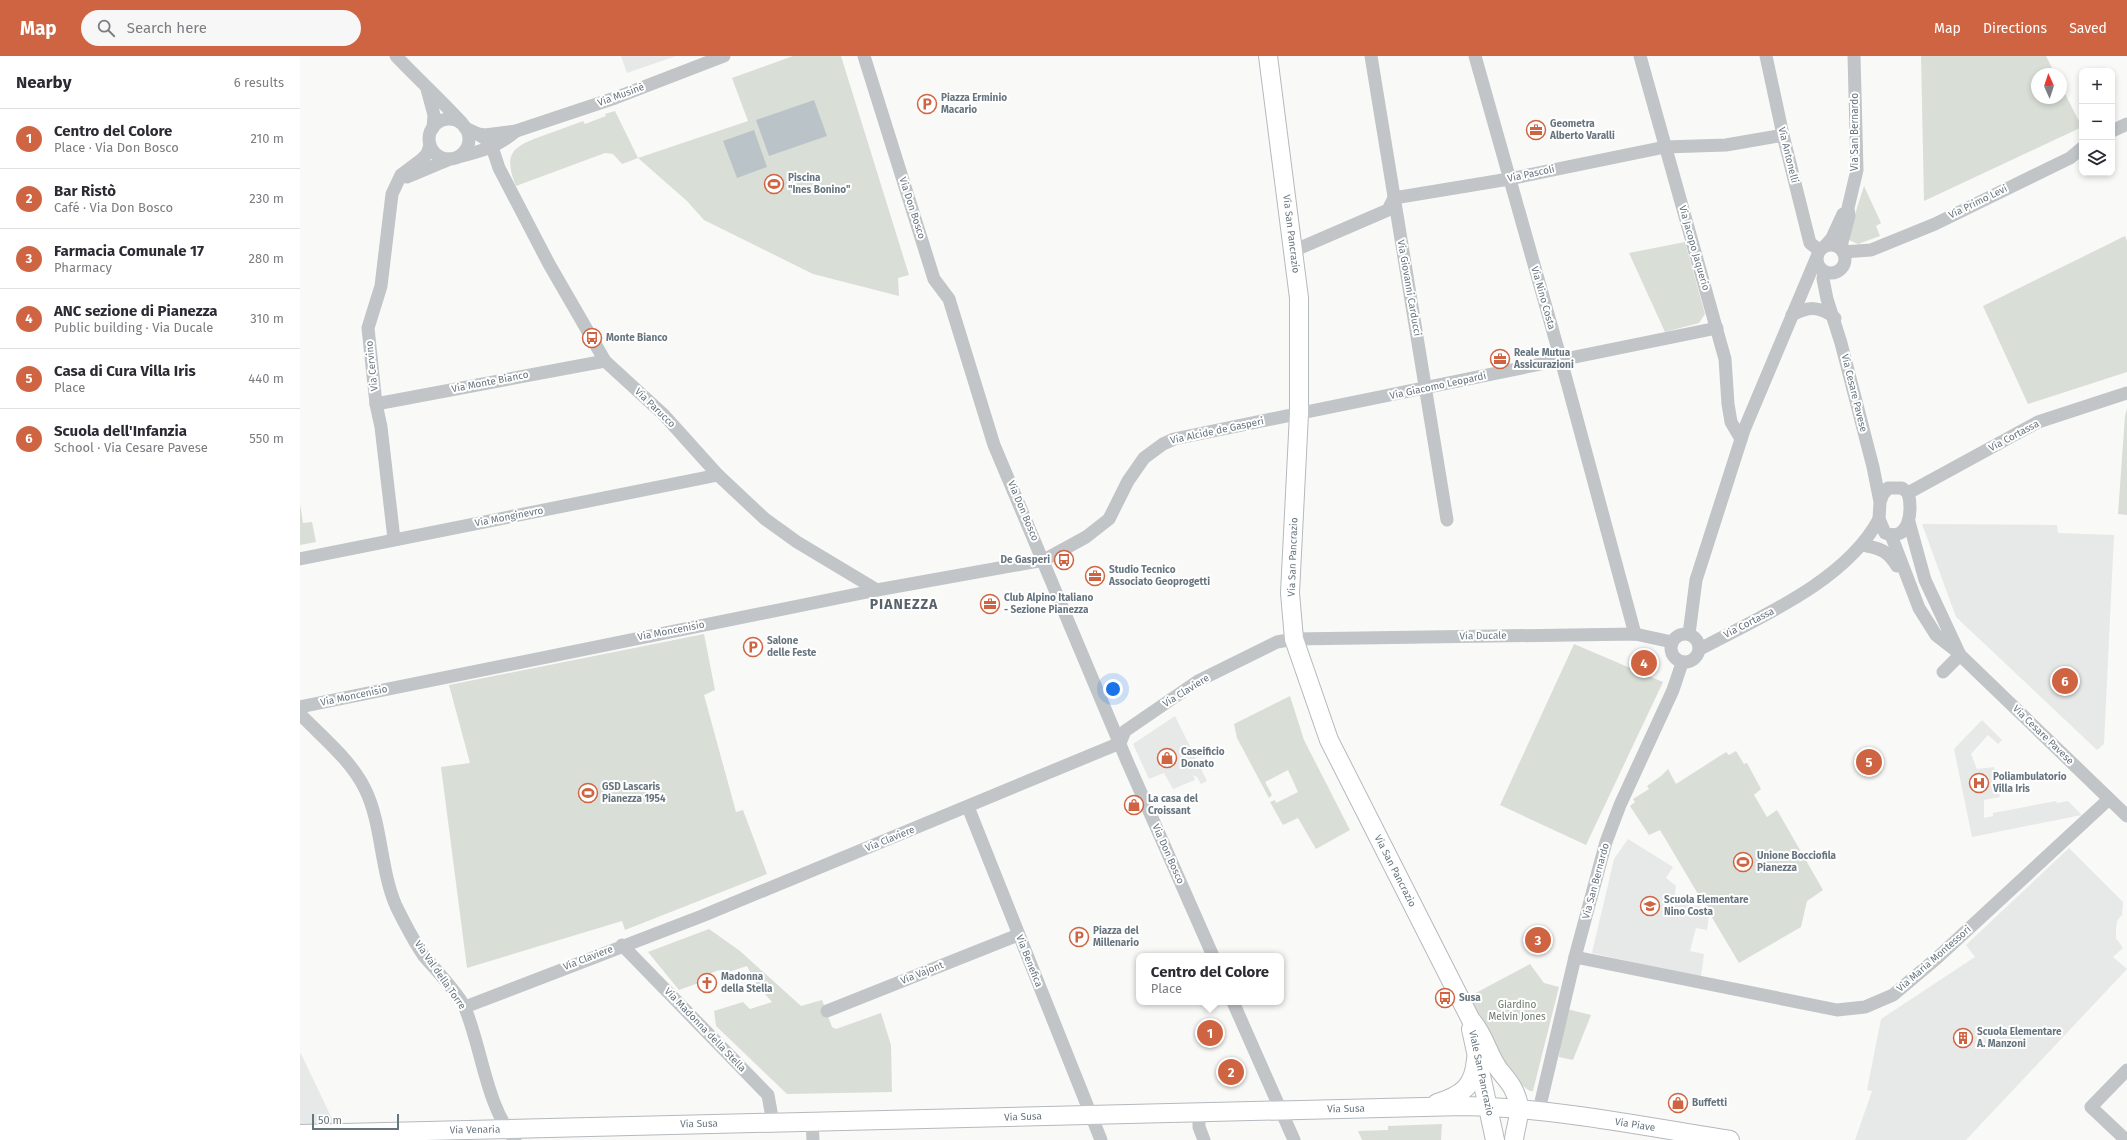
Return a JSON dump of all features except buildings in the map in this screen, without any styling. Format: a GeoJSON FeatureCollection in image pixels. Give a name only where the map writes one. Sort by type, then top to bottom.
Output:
{"type":"FeatureCollection","features":[{"type":"Feature","properties":{"kind":"main road","name":"Via San Pancrazio"},"geometry":{"type":"LineString","coordinates":[[1268,56],[1300,298],[1299,414],[1290,593],[1294,638],[1329,740],[1471,1020]]}},
{"type":"Feature","properties":{"kind":"main road","name":"Viale San Pancrazio"},"geometry":{"type":"LineString","coordinates":[[1471,1020],[1471,1034],[1490,1107],[1495,1140]]}},
{"type":"Feature","properties":{"kind":"main road","name":"Viale San Pancrazio"},"geometry":{"type":"LineString","coordinates":[[1471,1020],[1480,1030],[1500,1071],[1508,1078],[1516,1094],[1519,1108],[1514,1140]]}},
{"type":"Feature","properties":{"kind":"main road"},"geometry":{"type":"LineString","coordinates":[[1421,1107],[1449,1099],[1459,1094],[1469,1085],[1475,1073],[1477,1053]]}},
{"type":"Feature","properties":{"kind":"main road"},"geometry":{"type":"LineString","coordinates":[[1490,1107],[1498,1103],[1502,1095],[1503,1082],[1500,1071]]}},
{"type":"Feature","properties":{"kind":"main road","name":"Via Susa"},"geometry":{"type":"LineString","coordinates":[[510,1134],[773,1122],[812,1131],[1091,1115],[1281,1110],[1421,1107],[1490,1107],[1540,1110]]}},
{"type":"Feature","properties":{"kind":"main road","name":"Via Piave"},"geometry":{"type":"LineString","coordinates":[[1540,1110],[1730,1140]]}},
{"type":"Feature","properties":{"kind":"main road","name":"Via Venaria"},"geometry":{"type":"LineString","coordinates":[[300,1134],[510,1134]]}},
{"type":"Feature","properties":{"kind":"street"},"geometry":{"type":"LineString","coordinates":[[392,194],[401,181],[409,176],[463,154],[469,143],[469,136],[464,127],[440,99],[427,90],[396,56]]}},
{"type":"Feature","properties":{"kind":"street","name":"Via Musinè"},"geometry":{"type":"LineString","coordinates":[[516,131],[615,98],[724,56]]}},
{"type":"Feature","properties":{"kind":"street","name":"Via Don Bosco"},"geometry":{"type":"LineString","coordinates":[[864,56],[934,279],[949,299],[994,445],[1044,560],[1120,743],[1212,953]]}},
{"type":"Feature","properties":{"kind":"street","name":"Via Giovanni Carducci"},"geometry":{"type":"LineString","coordinates":[[1371,56],[1427,389],[1447,520]]}},
{"type":"Feature","properties":{"kind":"street","name":"Via Nino Costa"},"geometry":{"type":"LineString","coordinates":[[1475,56],[1561,360],[1635,634]]}},
{"type":"Feature","properties":{"kind":"street","name":"Via Jacopo Jaquerio"},"geometry":{"type":"LineString","coordinates":[[1640,56],[1725,359],[1728,404],[1731,422],[1741,439]]}},
{"type":"Feature","properties":{"kind":"street","name":"Via Antonelli"},"geometry":{"type":"LineString","coordinates":[[1766,56],[1783,135],[1810,243],[1826,263]]}},
{"type":"Feature","properties":{"kind":"street","name":"Via San Bernardo"},"geometry":{"type":"LineString","coordinates":[[1826,263],[1845,261],[1842,251],[1842,242],[1849,216],[1848,208],[1857,170],[1854,56]]}},
{"type":"Feature","properties":{"kind":"street"},"geometry":{"type":"LineString","coordinates":[[427,90],[434,115],[433,128],[430,134],[430,145],[440,157],[454,158],[492,148],[503,143],[516,131]]}},
{"type":"Feature","properties":{"kind":"street"},"geometry":{"type":"LineString","coordinates":[[433,128],[444,120],[451,120],[478,134],[488,141],[492,148]]}},
{"type":"Feature","properties":{"kind":"street"},"geometry":{"type":"LineString","coordinates":[[2115,130],[2127,124]]}},
{"type":"Feature","properties":{"kind":"street"},"geometry":{"type":"LineString","coordinates":[[478,134],[516,131]]}},
{"type":"Feature","properties":{"kind":"street"},"geometry":{"type":"LineString","coordinates":[[473,153],[487,159],[499,168],[516,131]]}},
{"type":"Feature","properties":{"kind":"street","name":"Via Pascoli"},"geometry":{"type":"LineString","coordinates":[[1394,198],[1509,179],[1665,147],[1726,145],[1783,135]]}},
{"type":"Feature","properties":{"kind":"street","name":"Via Cervino"},"geometry":{"type":"LineString","coordinates":[[394,539],[382,427],[376,404],[368,328],[380,286],[392,194],[401,175],[424,157],[430,145]]}},
{"type":"Feature","properties":{"kind":"street","name":"Via Parucco"},"geometry":{"type":"LineString","coordinates":[[492,148],[499,168],[549,264],[605,361],[664,415],[718,475],[765,519],[797,542],[877,590]]}},
{"type":"Feature","properties":{"kind":"street","name":"Via Primo Levi"},"geometry":{"type":"LineString","coordinates":[[1826,263],[1865,255],[1871,250],[1942,220],[2070,158],[2079,150]]}},
{"type":"Feature","properties":{"kind":"street"},"geometry":{"type":"LineString","coordinates":[[1293,251],[1388,210],[1394,198]]}},
{"type":"Feature","properties":{"kind":"street","name":"Via San Bernardo"},"geometry":{"type":"LineString","coordinates":[[1689,634],[1696,580],[1741,439],[1798,303],[1804,284],[1826,263],[1832,238],[1841,216],[1848,208]]}},
{"type":"Feature","properties":{"kind":"street","name":"Via Primo Levi"},"geometry":{"type":"LineString","coordinates":[[1826,263],[1836,246],[1842,251],[1871,250]]}},
{"type":"Feature","properties":{"kind":"street","name":"Via Cesare Pavese"},"geometry":{"type":"LineString","coordinates":[[1826,263],[1823,279],[1827,299],[1835,318],[1873,468],[1880,502],[1879,519],[1888,534],[1919,608],[1936,635],[1959,653],[2127,816]]}},
{"type":"Feature","properties":{"kind":"street"},"geometry":{"type":"LineString","coordinates":[[1792,315],[1805,308],[1816,307],[1826,310],[1835,318]]}},
{"type":"Feature","properties":{"kind":"street","name":"Via Giacomo Leopardi"},"geometry":{"type":"LineString","coordinates":[[1299,414],[1427,389],[1717,328]]}},
{"type":"Feature","properties":{"kind":"street","name":"Via Monte Bianco"},"geometry":{"type":"LineString","coordinates":[[376,404],[605,361]]}},
{"type":"Feature","properties":{"kind":"street","name":"Via Cortassa"},"geometry":{"type":"LineString","coordinates":[[1905,491],[2038,422],[2127,393]]}},
{"type":"Feature","properties":{"kind":"street","name":"Via Alcide de Gasperi"},"geometry":{"type":"LineString","coordinates":[[1044,560],[1086,537],[1109,519],[1128,481],[1137,467],[1144,458],[1163,444],[1174,439],[1299,414]]}},
{"type":"Feature","properties":{"kind":"street"},"geometry":{"type":"LineString","coordinates":[[1873,468],[1905,491]]}},
{"type":"Feature","properties":{"kind":"street","name":"Via Monginevro"},"geometry":{"type":"LineString","coordinates":[[300,559],[718,475]]}},
{"type":"Feature","properties":{"kind":"street"},"geometry":{"type":"LineString","coordinates":[[1880,502],[1883,494],[1888,488],[1905,491]]}},
{"type":"Feature","properties":{"kind":"street","name":"Via Cesare Pavese"},"geometry":{"type":"LineString","coordinates":[[1905,491],[1909,522],[1925,580],[1959,653]]}},
{"type":"Feature","properties":{"kind":"street","name":"Via Cortassa"},"geometry":{"type":"LineString","coordinates":[[1854,553],[1872,533],[1879,519]]}},
{"type":"Feature","properties":{"kind":"street"},"geometry":{"type":"LineString","coordinates":[[1888,534],[1899,534],[1905,530],[1909,522]]}},
{"type":"Feature","properties":{"kind":"street","name":"Via Cortassa"},"geometry":{"type":"LineString","coordinates":[[1700,649],[1794,600],[1854,553],[1888,534]]}},
{"type":"Feature","properties":{"kind":"street"},"geometry":{"type":"LineString","coordinates":[[1867,546],[1880,548],[1887,552],[1910,586]]}},
{"type":"Feature","properties":{"kind":"street","name":"Via Moncenisio"},"geometry":{"type":"LineString","coordinates":[[300,707],[877,590],[1044,560]]}},
{"type":"Feature","properties":{"kind":"street","name":"Via Ducale"},"geometry":{"type":"LineString","coordinates":[[1294,638],[1635,634],[1672,642]]}},
{"type":"Feature","properties":{"kind":"street"},"geometry":{"type":"LineString","coordinates":[[1681,634],[1689,634],[1697,640],[1700,649],[1696,658],[1692,661],[1682,662],[1672,655],[1672,642],[1681,634]]}},
{"type":"Feature","properties":{"kind":"street","name":"Via Claviere"},"geometry":{"type":"LineString","coordinates":[[465,1006],[622,945],[702,916],[1120,743],[1125,731],[1198,681],[1277,642],[1294,638]]}},
{"type":"Feature","properties":{"kind":"street"},"geometry":{"type":"LineString","coordinates":[[1943,672],[1959,653]]}},
{"type":"Feature","properties":{"kind":"street","name":"Via San Bernardo"},"geometry":{"type":"LineString","coordinates":[[1540,1110],[1575,958],[1606,842],[1620,805],[1674,690],[1682,662]]}},
{"type":"Feature","properties":{"kind":"street","name":"Via Val della Torre"},"geometry":{"type":"LineString","coordinates":[[300,714],[352,767],[366,789],[373,812],[384,869],[396,906],[423,954],[465,1006],[480,1062],[510,1134]]}},
{"type":"Feature","properties":{"kind":"street","name":"Via Maria Montessori"},"geometry":{"type":"LineString","coordinates":[[1575,958],[1837,1010],[1865,1007],[1893,995],[1937,958],[2109,798]]}},
{"type":"Feature","properties":{"kind":"street","name":"Via Benefica"},"geometry":{"type":"LineString","coordinates":[[968,807],[1101,1140]]}},
{"type":"Feature","properties":{"kind":"street","name":"Via Vajont"},"geometry":{"type":"LineString","coordinates":[[827,1011],[1018,935]]}},
{"type":"Feature","properties":{"kind":"street","name":"Via Madonna della Stella"},"geometry":{"type":"LineString","coordinates":[[622,945],[768,1095],[773,1122]]}},
{"type":"Feature","properties":{"kind":"street"},"geometry":{"type":"LineString","coordinates":[[1234,1005],[1294,1140]]}},
{"type":"Feature","properties":{"kind":"street"},"geometry":{"type":"LineString","coordinates":[[2126,1140],[2091,1107],[2127,1070]]}},
{"type":"Feature","properties":{"kind":"street"},"geometry":{"type":"LineString","coordinates":[[1199,1112],[1199,1127],[1204,1140]]}},
{"type":"Feature","properties":{"kind":"shaded area"},"geometry":{"type":"Polygon","coordinates":[[[621,56],[676,56],[627,73],[621,56]]]}},
{"type":"Feature","properties":{"kind":"shaded area"},"geometry":{"type":"Polygon","coordinates":[[[814,100],[827,136],[769,156],[756,120],[814,100]]]}},
{"type":"Feature","properties":{"kind":"shaded area"},"geometry":{"type":"Polygon","coordinates":[[[754,130],[767,167],[737,178],[723,141],[754,130]]]}},
{"type":"Feature","properties":{"kind":"shaded area"},"geometry":{"type":"Polygon","coordinates":[[[1922,524],[2057,525],[2058,533],[2114,535],[2104,744],[2097,750],[1956,617],[1922,524]]]}},
{"type":"Feature","properties":{"kind":"shaded area","name":"Caseificio Donato"},"geometry":{"type":"Polygon","coordinates":[[[1175,716],[1207,781],[1201,784],[1197,777],[1193,775],[1195,780],[1173,789],[1164,773],[1149,779],[1133,744],[1175,716]]]}},
{"type":"Feature","properties":{"kind":"shaded area","name":"Poliambulatorio Villa Iris"},"geometry":{"type":"Polygon","coordinates":[[[1982,720],[2002,740],[1998,744],[1988,735],[1971,754],[1977,769],[1994,767],[2000,797],[1984,800],[1984,818],[1993,816],[1993,813],[2056,801],[2057,803],[2068,801],[2082,815],[1972,837],[1954,749],[1982,720]]]}},
{"type":"Feature","properties":{"kind":"shaded area","name":"Scuola Elementare Nino Costa"},"geometry":{"type":"Polygon","coordinates":[[[1628,839],[1673,867],[1666,878],[1676,886],[1674,900],[1710,909],[1707,930],[1696,928],[1690,951],[1704,954],[1701,977],[1592,953],[1614,859],[1628,839]]]}},
{"type":"Feature","properties":{"kind":"shaded area"},"geometry":{"type":"Polygon","coordinates":[[[2069,848],[2123,902],[2122,915],[2117,921],[2116,938],[2123,948],[2113,957],[2127,969],[1966,1140],[1855,1140],[1872,1091],[1867,1090],[1881,1019],[1975,957],[1966,945],[2069,848]]]}},
{"type":"Feature","properties":{"kind":"shaded area"},"geometry":{"type":"Polygon","coordinates":[[[300,1052],[304,1060],[335,1125],[300,1126],[300,1052]]]}},
{"type":"Feature","properties":{"kind":"green space","name":"Piscina \"Ines Bonino\""},"geometry":{"type":"Polygon","coordinates":[[[793,56],[841,56],[909,275],[898,278],[899,296],[813,274],[704,220],[687,201],[638,158],[748,121],[732,78],[793,56]]]}},
{"type":"Feature","properties":{"kind":"green space"},"geometry":{"type":"Polygon","coordinates":[[[1921,56],[2046,56],[2052,68],[2031,68],[2031,104],[2067,104],[2067,98],[2079,121],[2079,128],[1924,201],[1921,56]]]}},
{"type":"Feature","properties":{"kind":"green space"},"geometry":{"type":"Polygon","coordinates":[[[615,111],[638,158],[622,164],[613,154],[605,153],[516,186],[510,166],[513,153],[523,144],[583,121],[585,124],[606,116],[605,114],[615,111]]]}},
{"type":"Feature","properties":{"kind":"green space"},"geometry":{"type":"Polygon","coordinates":[[[1864,186],[1881,223],[1876,226],[1880,236],[1858,244],[1849,240],[1848,236],[1864,186]]]}},
{"type":"Feature","properties":{"kind":"green space"},"geometry":{"type":"Polygon","coordinates":[[[2125,236],[2127,241],[2127,372],[2028,404],[1983,306],[2125,236]]]}},
{"type":"Feature","properties":{"kind":"green space"},"geometry":{"type":"Polygon","coordinates":[[[1685,242],[1705,314],[1699,323],[1665,332],[1629,253],[1685,242]]]}},
{"type":"Feature","properties":{"kind":"green space"},"geometry":{"type":"Polygon","coordinates":[[[2127,408],[2127,515],[2118,514],[2125,416],[2127,408]]]}},
{"type":"Feature","properties":{"kind":"green space"},"geometry":{"type":"Polygon","coordinates":[[[300,504],[303,523],[312,522],[316,542],[300,545],[300,504]]]}},
{"type":"Feature","properties":{"kind":"green space","name":"GSD Lascaris Pianezza 1954"},"geometry":{"type":"Polygon","coordinates":[[[704,634],[715,690],[704,695],[736,812],[743,810],[767,874],[625,930],[622,921],[467,968],[441,767],[470,763],[449,685],[704,634]]]}},
{"type":"Feature","properties":{"kind":"green space"},"geometry":{"type":"Polygon","coordinates":[[[1574,644],[1663,682],[1586,845],[1500,805],[1574,644]]]}},
{"type":"Feature","properties":{"kind":"green space"},"geometry":{"type":"Polygon","coordinates":[[[1290,696],[1304,740],[1350,830],[1316,849],[1298,818],[1283,825],[1270,802],[1275,800],[1276,803],[1298,792],[1288,770],[1265,782],[1272,795],[1269,798],[1237,738],[1234,724],[1290,696]]]}},
{"type":"Feature","properties":{"kind":"green space","name":"Unione Bocciofila Pianezza"},"geometry":{"type":"Polygon","coordinates":[[[1736,751],[1744,764],[1747,763],[1761,789],[1754,795],[1767,817],[1777,810],[1823,890],[1807,901],[1801,927],[1739,963],[1660,830],[1649,835],[1630,806],[1635,802],[1633,799],[1649,789],[1647,786],[1668,769],[1676,784],[1726,752],[1729,755],[1736,751]]]}},
{"type":"Feature","properties":{"kind":"green space"},"geometry":{"type":"Polygon","coordinates":[[[709,929],[740,951],[801,1006],[822,1000],[832,1027],[836,1029],[881,1013],[891,1045],[892,1092],[787,1094],[716,1026],[714,1011],[743,1002],[750,1009],[772,1002],[757,985],[747,966],[722,974],[719,970],[706,975],[707,980],[679,990],[648,952],[709,929]]]}},
{"type":"Feature","properties":{"kind":"green space","name":"Giardino Melvin Jones"},"geometry":{"type":"Polygon","coordinates":[[[1530,964],[1544,983],[1559,987],[1533,1091],[1530,1091],[1521,1084],[1512,1074],[1496,1048],[1470,996],[1530,964]]]}},
{"type":"Feature","properties":{"kind":"green space"},"geometry":{"type":"Polygon","coordinates":[[[1563,1008],[1591,1015],[1573,1060],[1559,1057],[1563,1008]]]}},
{"type":"Feature","properties":{"kind":"green space"},"geometry":{"type":"Polygon","coordinates":[[[1442,1124],[1441,1140],[1362,1140],[1358,1131],[1388,1130],[1388,1126],[1442,1124]]]}},
{"type":"Feature","properties":{"kind":"place","name":"Piazza Erminio Macario"},"geometry":{"type":"Point","coordinates":[927,104]}},
{"type":"Feature","properties":{"kind":"place","name":"Geometra Alberto Varalli"},"geometry":{"type":"Point","coordinates":[1536,130]}},
{"type":"Feature","properties":{"kind":"place","name":"Piscina \"Ines Bonino\""},"geometry":{"type":"Point","coordinates":[774,184]}},
{"type":"Feature","properties":{"kind":"place","name":"Monte Bianco"},"geometry":{"type":"Point","coordinates":[592,338]}},
{"type":"Feature","properties":{"kind":"place","name":"Reale Mutua Assicurazioni"},"geometry":{"type":"Point","coordinates":[1500,359]}},
{"type":"Feature","properties":{"kind":"place","name":"De Gasperi"},"geometry":{"type":"Point","coordinates":[1064,560]}},
{"type":"Feature","properties":{"kind":"place","name":"Studio Tecnico Associato Geoprogetti"},"geometry":{"type":"Point","coordinates":[1095,576]}},
{"type":"Feature","properties":{"kind":"place","name":"Club Alpino Italiano - Sezione Pianezza"},"geometry":{"type":"Point","coordinates":[990,604]}},
{"type":"Feature","properties":{"kind":"place","name":"Salone delle Feste"},"geometry":{"type":"Point","coordinates":[753,647]}},
{"type":"Feature","properties":{"kind":"place","name":"ANC sezione di Pianezza"},"geometry":{"type":"Point","coordinates":[1644,663]}},
{"type":"Feature","properties":{"kind":"place","name":"Scuola dell'Infanzia"},"geometry":{"type":"Point","coordinates":[2065,681]}},
{"type":"Feature","properties":{"kind":"place","name":"Caseificio Donato"},"geometry":{"type":"Point","coordinates":[1167,758]}},
{"type":"Feature","properties":{"kind":"place","name":"Casa di Cura Villa Iris"},"geometry":{"type":"Point","coordinates":[1869,762]}},
{"type":"Feature","properties":{"kind":"place","name":"Poliambulatorio Villa Iris"},"geometry":{"type":"Point","coordinates":[1979,783]}},
{"type":"Feature","properties":{"kind":"place","name":"GSD Lascaris Pianezza 1954"},"geometry":{"type":"Point","coordinates":[588,793]}},
{"type":"Feature","properties":{"kind":"place","name":"La casa del Croissant"},"geometry":{"type":"Point","coordinates":[1134,805]}},
{"type":"Feature","properties":{"kind":"place","name":"Unione Bocciofila Pianezza"},"geometry":{"type":"Point","coordinates":[1743,862]}},
{"type":"Feature","properties":{"kind":"place","name":"Scuola Elementare Nino Costa"},"geometry":{"type":"Point","coordinates":[1650,906]}},
{"type":"Feature","properties":{"kind":"place","name":"Piazza del Millenario"},"geometry":{"type":"Point","coordinates":[1079,937]}},
{"type":"Feature","properties":{"kind":"place","name":"Farmacia Comunale 17"},"geometry":{"type":"Point","coordinates":[1538,940]}},
{"type":"Feature","properties":{"kind":"place","name":"Madonna della Stella"},"geometry":{"type":"Point","coordinates":[707,983]}},
{"type":"Feature","properties":{"kind":"place","name":"Susa"},"geometry":{"type":"Point","coordinates":[1445,998]}},
{"type":"Feature","properties":{"kind":"place","name":"Centro del Colore"},"geometry":{"type":"Point","coordinates":[1210,1033]}},
{"type":"Feature","properties":{"kind":"place","name":"Scuola Elementare A. Manzoni"},"geometry":{"type":"Point","coordinates":[1963,1038]}},
{"type":"Feature","properties":{"kind":"place","name":"Bar Ristò"},"geometry":{"type":"Point","coordinates":[1231,1072]}},
{"type":"Feature","properties":{"kind":"place","name":"Buffetti"},"geometry":{"type":"Point","coordinates":[1678,1103]}},
{"type":"Feature","properties":{"kind":"district","name":"PIANEZZA"},"geometry":{"type":"Point","coordinates":[904,604]}}]}
